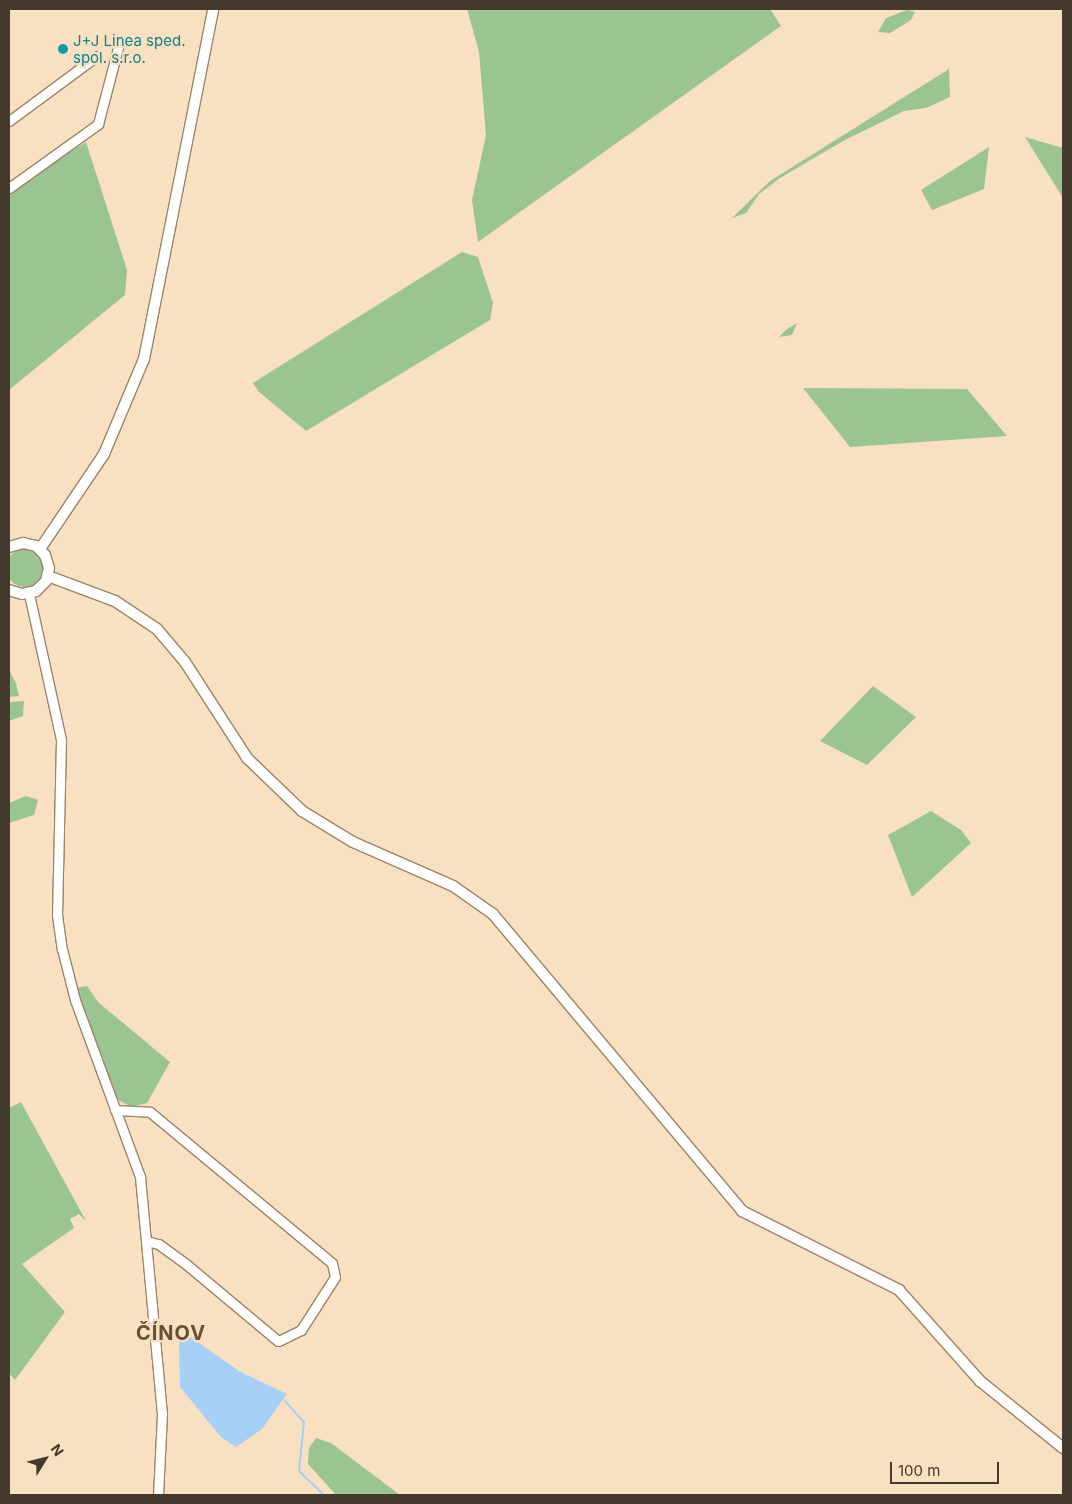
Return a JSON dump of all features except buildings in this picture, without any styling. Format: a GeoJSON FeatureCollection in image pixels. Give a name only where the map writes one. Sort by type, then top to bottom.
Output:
{"type":"FeatureCollection","features":[{"type":"Feature","properties":{"kind":"main road"},"geometry":{"type":"LineString","coordinates":[[40,549],[99,464],[144,359],[213,9]]}},
{"type":"Feature","properties":{"kind":"main road"},"geometry":{"type":"LineString","coordinates":[[9,546],[25,543],[40,549],[49,563],[48,576],[30,594],[9,590]]}},
{"type":"Feature","properties":{"kind":"main road"},"geometry":{"type":"LineString","coordinates":[[48,576],[130,608],[172,645],[239,747],[279,792],[341,836],[459,889],[508,927],[742,1211],[899,1290],[980,1381],[1063,1448]]}},
{"type":"Feature","properties":{"kind":"street"},"geometry":{"type":"LineString","coordinates":[[9,188],[90,134],[98,124],[118,48]]}},
{"type":"Feature","properties":{"kind":"street"},"geometry":{"type":"LineString","coordinates":[[9,121],[97,56]]}},
{"type":"Feature","properties":{"kind":"street"},"geometry":{"type":"LineString","coordinates":[[30,594],[61,740],[57,915],[62,949],[75,1000],[140,1177],[162,1414],[158,1495]]}},
{"type":"Feature","properties":{"kind":"street"},"geometry":{"type":"LineString","coordinates":[[115,1110],[150,1112],[332,1263],[335,1277],[307,1324],[295,1336],[278,1342],[186,1264],[158,1244],[147,1241]]}},
{"type":"Feature","properties":{"kind":"green space"},"geometry":{"type":"Polygon","coordinates":[[[467,9],[770,9],[781,26],[478,242],[472,200],[486,135],[479,52],[467,9]]]}},
{"type":"Feature","properties":{"kind":"green space"},"geometry":{"type":"Polygon","coordinates":[[[907,10],[915,12],[911,20],[890,33],[878,32],[886,18],[907,10]]]}},
{"type":"Feature","properties":{"kind":"green space"},"geometry":{"type":"Polygon","coordinates":[[[949,69],[950,97],[926,108],[904,111],[843,141],[780,178],[759,194],[746,213],[732,218],[770,181],[949,69]]]}},
{"type":"Feature","properties":{"kind":"green space"},"geometry":{"type":"Polygon","coordinates":[[[1025,137],[1063,148],[1063,198],[1048,174],[1025,137]]]}},
{"type":"Feature","properties":{"kind":"green space"},"geometry":{"type":"Polygon","coordinates":[[[86,142],[127,270],[125,295],[9,390],[9,191],[86,142]]]}},
{"type":"Feature","properties":{"kind":"green space"},"geometry":{"type":"Polygon","coordinates":[[[989,147],[984,189],[932,210],[921,190],[989,147]]]}},
{"type":"Feature","properties":{"kind":"green space"},"geometry":{"type":"Polygon","coordinates":[[[462,252],[478,257],[493,303],[490,320],[306,431],[258,391],[253,383],[462,252]]]}},
{"type":"Feature","properties":{"kind":"green space"},"geometry":{"type":"Polygon","coordinates":[[[797,323],[792,335],[779,337],[787,329],[797,323]]]}},
{"type":"Feature","properties":{"kind":"green space"},"geometry":{"type":"Polygon","coordinates":[[[803,388],[967,389],[1007,436],[850,447],[803,388]]]}},
{"type":"Feature","properties":{"kind":"green space"},"geometry":{"type":"Polygon","coordinates":[[[25,549],[32,550],[38,555],[43,561],[43,575],[38,581],[32,586],[25,587],[18,586],[12,581],[7,575],[6,568],[7,561],[12,555],[18,550],[25,549]]]}},
{"type":"Feature","properties":{"kind":"green space"},"geometry":{"type":"Polygon","coordinates":[[[9,670],[16,683],[19,696],[9,697],[9,670]]]}},
{"type":"Feature","properties":{"kind":"green space"},"geometry":{"type":"Polygon","coordinates":[[[873,686],[916,717],[867,765],[820,741],[873,686]]]}},
{"type":"Feature","properties":{"kind":"green space"},"geometry":{"type":"Polygon","coordinates":[[[24,701],[23,716],[9,721],[9,702],[24,701]]]}},
{"type":"Feature","properties":{"kind":"green space"},"geometry":{"type":"Polygon","coordinates":[[[26,796],[38,800],[34,815],[9,823],[9,803],[26,796]]]}},
{"type":"Feature","properties":{"kind":"green space"},"geometry":{"type":"Polygon","coordinates":[[[931,811],[961,830],[971,843],[912,897],[888,835],[931,811]]]}},
{"type":"Feature","properties":{"kind":"green space"},"geometry":{"type":"Polygon","coordinates":[[[87,986],[98,1002],[170,1062],[147,1103],[132,1107],[118,1100],[74,988],[87,986]]]}},
{"type":"Feature","properties":{"kind":"green space"},"geometry":{"type":"Polygon","coordinates":[[[21,1102],[86,1221],[79,1214],[70,1219],[74,1228],[22,1264],[65,1312],[15,1380],[9,1373],[9,1108],[21,1102]]]}},
{"type":"Feature","properties":{"kind":"green space"},"geometry":{"type":"Polygon","coordinates":[[[316,1438],[331,1443],[400,1495],[336,1495],[308,1464],[309,1448],[316,1438]]]}},
{"type":"Feature","properties":{"kind":"water"},"geometry":{"type":"Polygon","coordinates":[[[189,1336],[239,1371],[287,1394],[262,1429],[236,1447],[221,1437],[180,1387],[179,1341],[189,1336]]]}},
{"type":"Feature","properties":{"kind":"waterway"},"geometry":{"type":"LineString","coordinates":[[285,1401],[304,1422],[299,1471],[324,1495]]}},
{"type":"Feature","properties":{"kind":"place","name":"J+J Linea sped. spol. s.r.o."},"geometry":{"type":"Point","coordinates":[63,49]}},
{"type":"Feature","properties":{"kind":"district","name":"ČÍNOV"},"geometry":{"type":"Point","coordinates":[171,1333]}}]}
